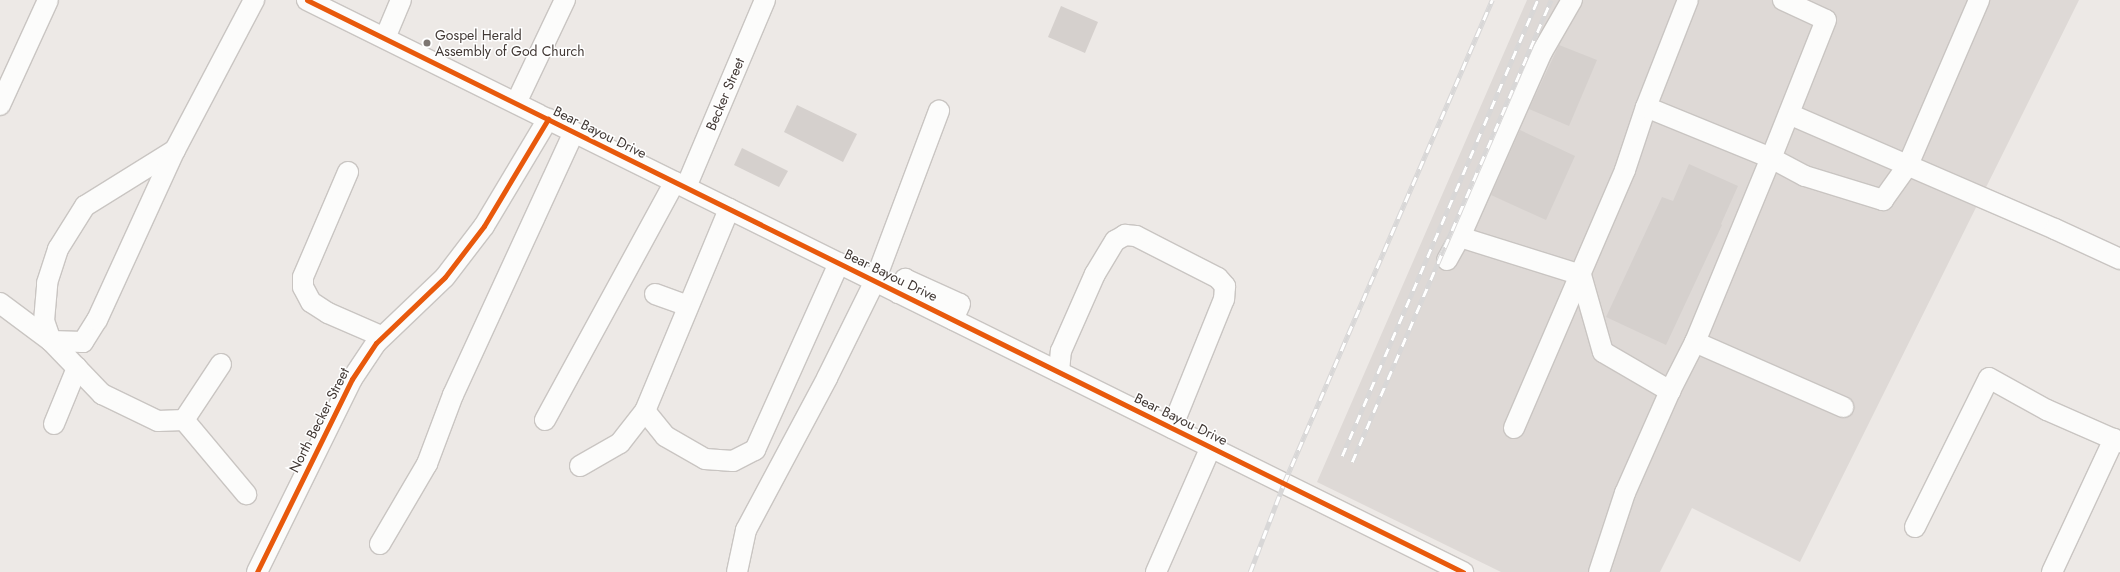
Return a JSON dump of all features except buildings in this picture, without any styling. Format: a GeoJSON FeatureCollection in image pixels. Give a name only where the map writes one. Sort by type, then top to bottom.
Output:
{"type":"FeatureCollection","features":[{"type":"Feature","properties":{"kind":"street"},"geometry":{"type":"LineString","coordinates":[[0,105],[48,0]]}},
{"type":"Feature","properties":{"kind":"street"},"geometry":{"type":"LineString","coordinates":[[51,341],[83,342],[97,320],[175,150],[254,0]]}},
{"type":"Feature","properties":{"kind":"street","name":"Bear Bayou Drive"},"geometry":{"type":"LineString","coordinates":[[307,0],[1463,572]]}},
{"type":"Feature","properties":{"kind":"street"},"geometry":{"type":"LineString","coordinates":[[385,38],[401,0]]}},
{"type":"Feature","properties":{"kind":"street"},"geometry":{"type":"LineString","coordinates":[[516,103],[565,0]]}},
{"type":"Feature","properties":{"kind":"street","name":"Becker Street"},"geometry":{"type":"LineString","coordinates":[[545,420],[680,185],[765,0]]}},
{"type":"Feature","properties":{"kind":"street"},"geometry":{"type":"LineString","coordinates":[[1447,260],[1460,237],[1542,52],[1572,0]]}},
{"type":"Feature","properties":{"kind":"street"},"geometry":{"type":"LineString","coordinates":[[1514,428],[1625,170],[1646,107],[1688,0]]}},
{"type":"Feature","properties":{"kind":"street"},"geometry":{"type":"LineString","coordinates":[[1599,572],[1625,493],[1670,391],[1695,342],[1826,20],[1783,0]]}},
{"type":"Feature","properties":{"kind":"street"},"geometry":{"type":"LineString","coordinates":[[1646,107],[1771,158],[1805,176],[1883,200],[1908,165],[1979,0]]}},
{"type":"Feature","properties":{"kind":"street"},"geometry":{"type":"LineString","coordinates":[[737,572],[746,530],[827,378],[875,281],[939,111]]}},
{"type":"Feature","properties":{"kind":"street"},"geometry":{"type":"LineString","coordinates":[[1789,114],[2055,229],[2120,259]]}},
{"type":"Feature","properties":{"kind":"street","name":"North Becker Street"},"geometry":{"type":"LineString","coordinates":[[257,572],[352,379],[381,336],[445,277],[484,226],[548,119]]}},
{"type":"Feature","properties":{"kind":"street"},"geometry":{"type":"LineString","coordinates":[[380,544],[427,464],[453,396],[574,132]]}},
{"type":"Feature","properties":{"kind":"street"},"geometry":{"type":"LineString","coordinates":[[51,341],[44,322],[47,283],[58,249],[85,206],[175,150]]}},
{"type":"Feature","properties":{"kind":"street"},"geometry":{"type":"LineString","coordinates":[[348,172],[303,277],[303,287],[311,302],[328,312],[381,336]]}},
{"type":"Feature","properties":{"kind":"street"},"geometry":{"type":"LineString","coordinates":[[580,466],[620,442],[645,411],[729,209]]}},
{"type":"Feature","properties":{"kind":"street"},"geometry":{"type":"LineString","coordinates":[[1059,372],[1061,350],[1095,274],[1115,241],[1125,235],[1136,236],[1218,278],[1225,286],[1224,299],[1172,428]]}},
{"type":"Feature","properties":{"kind":"street"},"geometry":{"type":"LineString","coordinates":[[1460,237],[1581,275]]}},
{"type":"Feature","properties":{"kind":"street"},"geometry":{"type":"LineString","coordinates":[[645,411],[665,436],[705,459],[732,462],[755,450],[840,263]]}},
{"type":"Feature","properties":{"kind":"street"},"geometry":{"type":"LineString","coordinates":[[1581,275],[1603,352],[1670,391]]}},
{"type":"Feature","properties":{"kind":"street"},"geometry":{"type":"LineString","coordinates":[[655,294],[688,306]]}},
{"type":"Feature","properties":{"kind":"street"},"geometry":{"type":"LineString","coordinates":[[0,303],[51,341],[102,394],[158,421],[184,420]]}},
{"type":"Feature","properties":{"kind":"street"},"geometry":{"type":"LineString","coordinates":[[1695,342],[1843,407]]}},
{"type":"Feature","properties":{"kind":"street"},"geometry":{"type":"LineString","coordinates":[[184,420],[221,364]]}},
{"type":"Feature","properties":{"kind":"street"},"geometry":{"type":"LineString","coordinates":[[54,424],[77,368]]}},
{"type":"Feature","properties":{"kind":"street"},"geometry":{"type":"LineString","coordinates":[[1915,527],[1989,378],[2046,410],[2117,440],[2052,572]]}},
{"type":"Feature","properties":{"kind":"street"},"geometry":{"type":"LineString","coordinates":[[184,420],[246,494]]}},
{"type":"Feature","properties":{"kind":"street"},"geometry":{"type":"LineString","coordinates":[[1156,572],[1211,447]]}},
{"type":"Feature","properties":{"kind":"shaded area"},"geometry":{"type":"Polygon","coordinates":[[[1527,0],[2079,0],[1800,562],[1692,508],[1660,572],[1501,572],[1317,482],[1527,0]]]}},
{"type":"Feature","properties":{"kind":"railway"},"geometry":{"type":"LineString","coordinates":[[1250,572],[1284,483],[1492,0]]}},
{"type":"Feature","properties":{"kind":"railway"},"geometry":{"type":"LineString","coordinates":[[1342,456],[1537,0]]}},
{"type":"Feature","properties":{"kind":"railway"},"geometry":{"type":"LineString","coordinates":[[1352,462],[1551,0]]}},
{"type":"Feature","properties":{"kind":"cycle path"},"geometry":{"type":"LineString","coordinates":[[307,0],[1463,572]]}},
{"type":"Feature","properties":{"kind":"cycle path"},"geometry":{"type":"LineString","coordinates":[[257,572],[352,379],[376,343],[445,277],[484,226],[548,119]]}},
{"type":"Feature","properties":{"kind":"place","name":"Gospel Herald Assembly of God Church"},"geometry":{"type":"Point","coordinates":[427,43]}}]}
